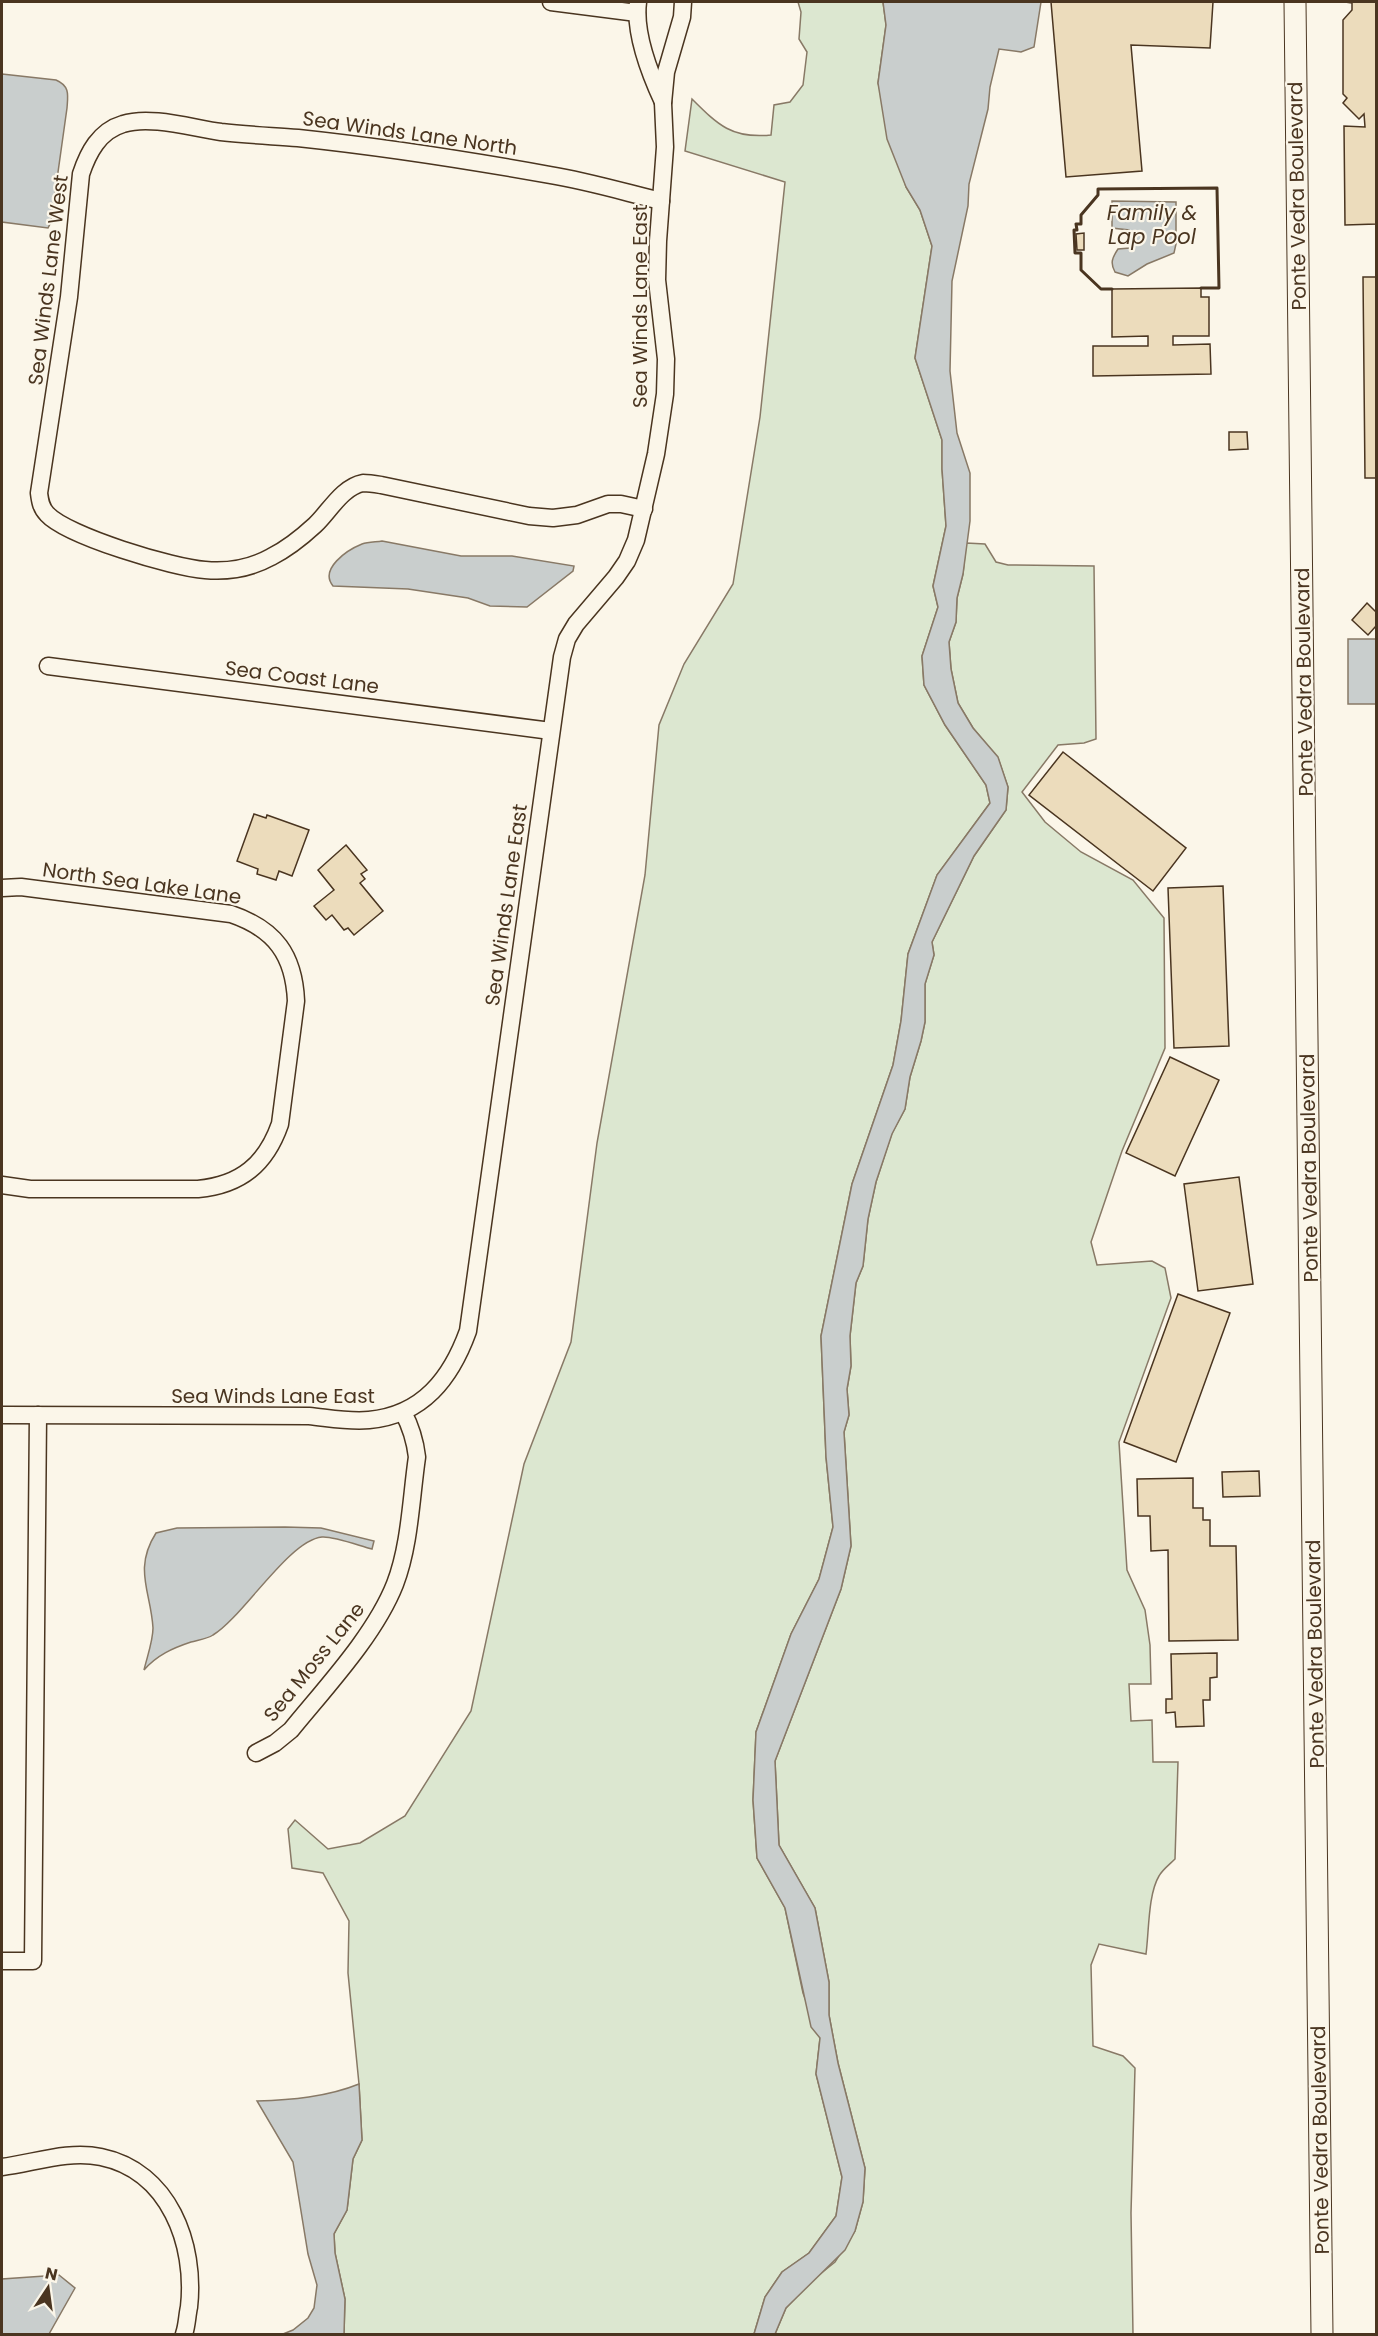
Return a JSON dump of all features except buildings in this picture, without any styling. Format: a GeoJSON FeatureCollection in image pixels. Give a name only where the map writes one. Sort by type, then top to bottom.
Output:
{"type":"FeatureCollection","features":[{"type":"Feature","properties":{"kind":"street"},"geometry":{"type":"LineString","coordinates":[[551,2],[637,7],[650,73],[663,103]]}},
{"type":"Feature","properties":{"kind":"street","name":"Sea Winds Lane East"},"geometry":{"type":"LineString","coordinates":[[2,1415],[309,1416],[347,1421],[368,1420],[389,1417],[418,1403],[438,1386],[460,1355],[468,1331],[562,657],[567,639],[576,624],[627,561],[636,540],[656,454],[665,394],[666,359],[657,280],[665,147],[663,103],[666,72],[682,17],[683,2]]}},
{"type":"Feature","properties":{"kind":"street","name":"Ponte Vedra Boulevard"},"geometry":{"type":"LineString","coordinates":[[1295,2],[1322,2334]]}},
{"type":"Feature","properties":{"kind":"street","name":"Sea Winds Lane West"},"geometry":{"type":"LineString","coordinates":[[151,122],[136,121],[121,124],[108,131],[86,158],[81,174],[69,297],[40,488],[41,503],[45,513],[57,523],[73,532],[178,567],[206,570],[234,569],[256,564],[272,557],[295,543],[351,488],[363,483],[529,516],[553,518],[577,515],[608,504],[644,509]]}},
{"type":"Feature","properties":{"kind":"street","name":"Sea Winds Lane North"},"geometry":{"type":"LineString","coordinates":[[151,122],[221,132],[378,148],[541,173],[661,201]]}},
{"type":"Feature","properties":{"kind":"street","name":"Sea Coast Lane"},"geometry":{"type":"LineString","coordinates":[[48,666],[551,731]]}},
{"type":"Feature","properties":{"kind":"street","name":"North Sea Lake Lane"},"geometry":{"type":"LineString","coordinates":[[2,888],[21,887],[231,914],[249,920],[266,931],[280,946],[290,964],[295,982],[296,1001],[280,1124],[263,1158],[248,1172],[231,1182],[198,1188],[30,1189],[2,1185]]}},
{"type":"Feature","properties":{"kind":"street","name":"Sea Moss Lane"},"geometry":{"type":"LineString","coordinates":[[256,1753],[275,1743],[291,1730],[374,1624],[395,1582],[403,1556],[417,1457],[411,1425],[403,1412]]}},
{"type":"Feature","properties":{"kind":"street"},"geometry":{"type":"LineString","coordinates":[[2,1961],[33,1961],[38,1415]]}},
{"type":"Feature","properties":{"kind":"street"},"geometry":{"type":"LineString","coordinates":[[2,2167],[72,2155],[100,2156],[128,2167],[155,2185],[176,2219],[186,2251],[190,2295],[185,2332],[203,2334]]}},
{"type":"Feature","properties":{"kind":"green space"},"geometry":{"type":"Polygon","coordinates":[[[798,2],[883,2],[886,25],[878,83],[906,187],[920,210],[932,246],[915,358],[942,440],[946,526],[933,586],[938,607],[922,656],[924,685],[945,725],[986,785],[990,803],[937,875],[908,954],[901,1021],[893,1065],[852,1184],[821,1336],[826,1457],[833,1527],[819,1579],[791,1634],[756,1732],[753,1800],[757,1858],[785,1908],[803,1993],[820,2038],[816,2074],[842,2177],[836,2216],[809,2253],[782,2272],[765,2297],[754,2334],[344,2334],[345,2299],[335,2253],[334,2234],[347,2210],[353,2159],[362,2140],[348,1973],[349,1921],[323,1873],[292,1868],[288,1829],[295,1820],[328,1849],[360,1843],[405,1816],[471,1711],[524,1464],[571,1342],[597,1143],[645,875],[659,725],[684,664],[733,584],[760,417],[785,182],[685,151],[692,99],[718,123],[727,128],[746,135],[771,135],[774,105],[790,102],[803,85],[807,52],[799,39],[801,12],[798,2]]]}},
{"type":"Feature","properties":{"kind":"green space"},"geometry":{"type":"Polygon","coordinates":[[[966,543],[985,544],[996,562],[1008,565],[1094,566],[1096,739],[1084,743],[1058,745],[1022,792],[1045,822],[1081,852],[1133,880],[1164,918],[1165,1048],[1122,1151],[1091,1242],[1097,1265],[1152,1261],[1165,1268],[1171,1298],[1119,1442],[1127,1570],[1145,1610],[1150,1645],[1151,1684],[1129,1684],[1131,1721],[1152,1720],[1153,1762],[1178,1762],[1175,1859],[1162,1872],[1155,1884],[1146,1954],[1099,1944],[1091,1965],[1093,2046],[1123,2056],[1135,2068],[1131,2213],[1133,2334],[775,2334],[786,2308],[809,2283],[835,2262],[855,2231],[863,2202],[865,2168],[838,2063],[829,2015],[829,1982],[815,1908],[779,1845],[775,1761],[841,1589],[851,1546],[844,1432],[849,1415],[847,1389],[851,1366],[850,1336],[856,1283],[863,1266],[868,1219],[876,1182],[892,1133],[905,1109],[910,1077],[921,1041],[925,1022],[925,984],[934,955],[932,942],[974,856],[1006,810],[1008,787],[998,758],[973,728],[958,703],[951,669],[949,642],[956,622],[957,598],[963,574],[966,543]]]}},
{"type":"Feature","properties":{"kind":"water"},"geometry":{"type":"Polygon","coordinates":[[[883,2],[1041,2],[1034,47],[1021,52],[999,49],[990,87],[988,109],[969,184],[968,206],[952,281],[950,371],[957,433],[970,473],[970,521],[963,574],[957,598],[956,622],[949,642],[951,669],[958,703],[973,728],[998,757],[1008,787],[1006,810],[974,856],[932,942],[934,955],[925,984],[925,1022],[921,1041],[910,1077],[905,1109],[892,1134],[876,1182],[868,1219],[863,1266],[856,1283],[850,1336],[851,1366],[847,1389],[849,1415],[844,1432],[851,1546],[841,1589],[775,1761],[779,1845],[815,1908],[829,1982],[829,2015],[838,2063],[865,2168],[863,2202],[855,2231],[845,2250],[786,2308],[775,2334],[754,2334],[765,2297],[782,2272],[809,2253],[836,2216],[842,2177],[816,2074],[820,2038],[811,2027],[785,1908],[757,1858],[753,1800],[756,1732],[791,1634],[819,1579],[833,1527],[826,1457],[821,1336],[852,1184],[893,1065],[901,1021],[908,954],[937,875],[990,803],[986,785],[945,725],[924,685],[922,656],[938,607],[933,586],[946,526],[942,440],[915,358],[932,246],[920,210],[906,187],[887,139],[878,83],[886,25],[883,2]]]}},
{"type":"Feature","properties":{"kind":"water"},"geometry":{"type":"Polygon","coordinates":[[[2,74],[56,80],[64,85],[67,91],[67,108],[51,222],[48,228],[2,222],[2,74]]]}},
{"type":"Feature","properties":{"kind":"water","name":"Family & Lap Pool"},"geometry":{"type":"Polygon","coordinates":[[[1112,201],[1176,202],[1174,253],[1147,264],[1128,276],[1115,272],[1112,263],[1116,252],[1118,249],[1130,248],[1134,241],[1129,230],[1112,228],[1112,201]]]}},
{"type":"Feature","properties":{"kind":"water"},"geometry":{"type":"Polygon","coordinates":[[[382,541],[461,556],[512,556],[574,566],[573,571],[527,607],[490,606],[468,598],[408,589],[333,586],[330,573],[332,567],[343,555],[362,544],[382,541]]]}},
{"type":"Feature","properties":{"kind":"water"},"geometry":{"type":"Polygon","coordinates":[[[1348,639],[1376,639],[1376,704],[1348,704],[1348,639]]]}},
{"type":"Feature","properties":{"kind":"water"},"geometry":{"type":"Polygon","coordinates":[[[177,1528],[321,1528],[374,1541],[372,1549],[327,1537],[309,1541],[281,1565],[225,1626],[211,1636],[184,1644],[166,1653],[144,1670],[153,1628],[144,1569],[149,1546],[156,1533],[177,1528]]]}},
{"type":"Feature","properties":{"kind":"water"},"geometry":{"type":"Polygon","coordinates":[[[359,2084],[362,2140],[353,2159],[347,2210],[334,2234],[335,2253],[345,2299],[344,2334],[283,2334],[293,2330],[308,2318],[314,2308],[317,2285],[308,2254],[293,2162],[257,2101],[309,2097],[359,2084]]]}},
{"type":"Feature","properties":{"kind":"water"},"geometry":{"type":"Polygon","coordinates":[[[59,2275],[75,2288],[49,2334],[2,2334],[2,2279],[59,2275]]]}},
{"type":"Feature","properties":{"kind":"wall"},"geometry":{"type":"LineString","coordinates":[[1112,289],[1101,289],[1081,270],[1081,253],[1075,253],[1076,224],[1081,224],[1081,215],[1098,195],[1098,189],[1217,188],[1219,288],[1201,288]]}}]}
